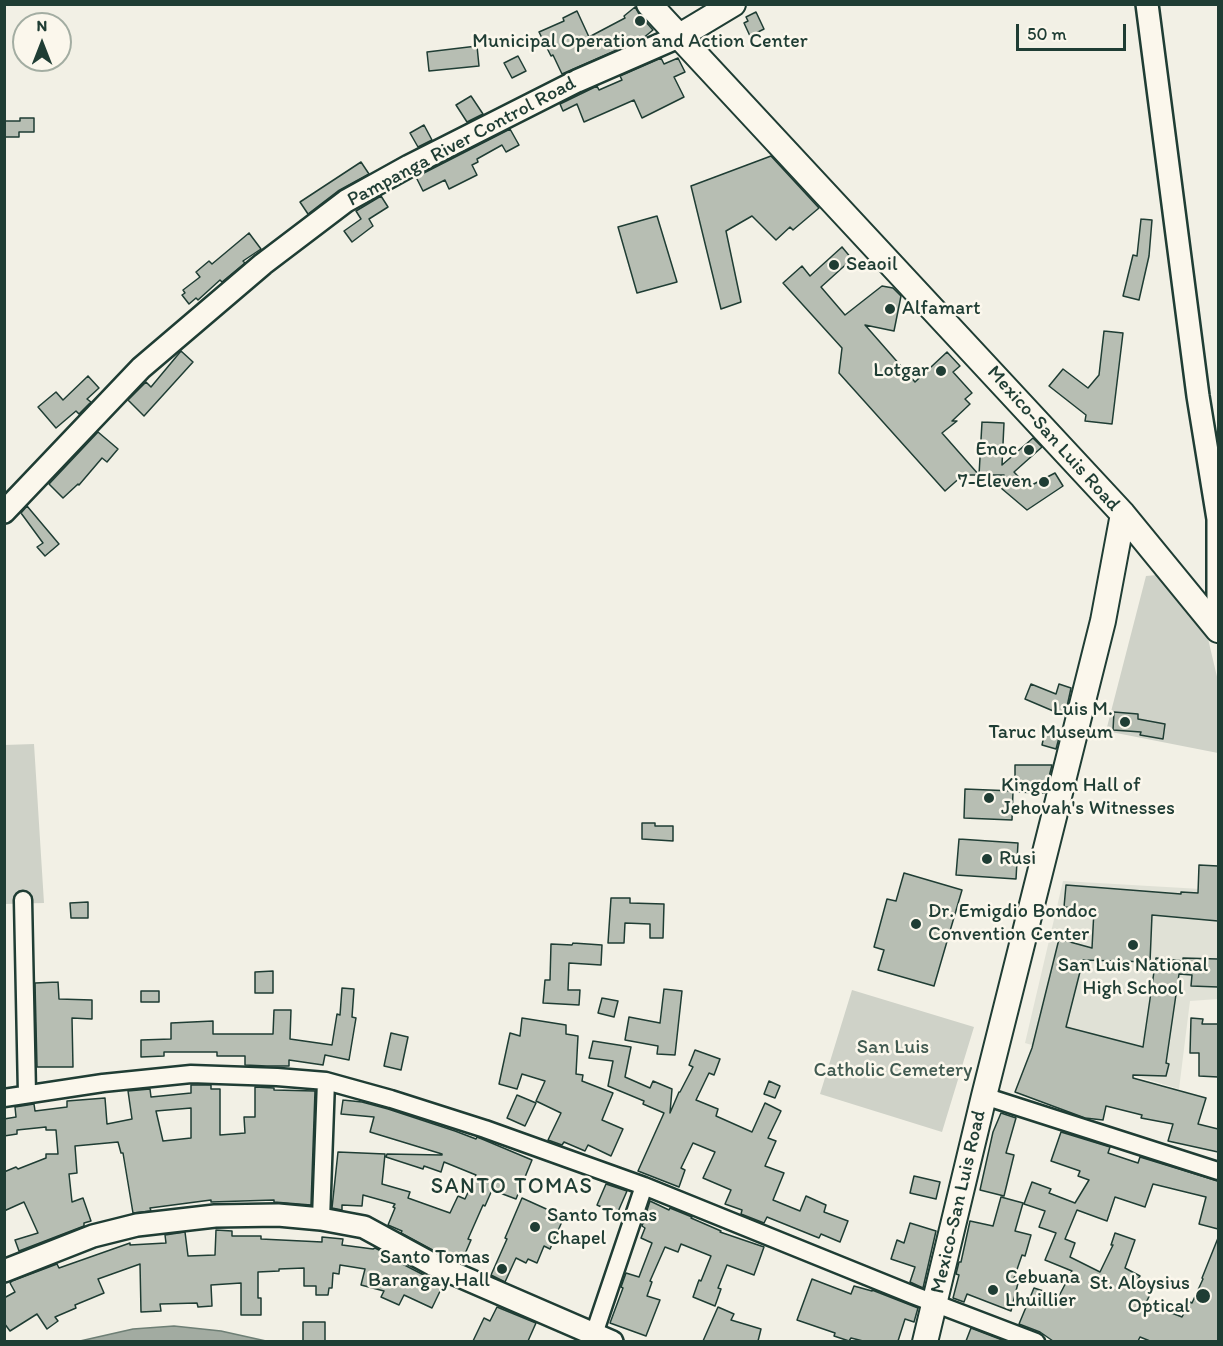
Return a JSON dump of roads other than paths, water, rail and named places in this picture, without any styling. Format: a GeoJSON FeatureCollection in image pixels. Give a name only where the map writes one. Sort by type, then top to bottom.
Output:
{"type":"FeatureCollection","features":[{"type":"Feature","properties":{"kind":"main road","name":"Mexico-San Luis Road"},"geometry":{"type":"LineString","coordinates":[[649,4],[1123,514],[1103,621],[925,1341]]}},
{"type":"Feature","properties":{"kind":"main road","name":"Pampanga River Control Road"},"geometry":{"type":"LineString","coordinates":[[678,37],[734,4]]}},
{"type":"Feature","properties":{"kind":"main road"},"geometry":{"type":"LineString","coordinates":[[1123,514],[1218,629]]}},
{"type":"Feature","properties":{"kind":"street"},"geometry":{"type":"LineString","coordinates":[[1147,4],[1198,396],[1218,519],[1218,629]]}},
{"type":"Feature","properties":{"kind":"street","name":"Pampanga River Control Road"},"geometry":{"type":"LineString","coordinates":[[4,512],[141,368],[263,264],[346,201],[409,166],[578,81],[678,37]]}},
{"type":"Feature","properties":{"kind":"street"},"geometry":{"type":"LineString","coordinates":[[24,900],[27,1094]]}},
{"type":"Feature","properties":{"kind":"street"},"geometry":{"type":"LineString","coordinates":[[4,1098],[191,1074],[326,1081],[485,1129],[644,1186],[1036,1341]]}},
{"type":"Feature","properties":{"kind":"street"},"geometry":{"type":"LineString","coordinates":[[321,1219],[326,1081]]}},
{"type":"Feature","properties":{"kind":"street"},"geometry":{"type":"LineString","coordinates":[[984,1096],[1218,1171]]}},
{"type":"Feature","properties":{"kind":"street"},"geometry":{"type":"LineString","coordinates":[[4,1271],[93,1236],[137,1225],[214,1216],[278,1215],[321,1219],[364,1227],[432,1264],[603,1338],[644,1186]]}},
{"type":"Feature","properties":{"kind":"place","name":"Municipal Operation and Action Center"},"geometry":{"type":"Point","coordinates":[640,21]}},
{"type":"Feature","properties":{"kind":"place","name":"Seaoil"},"geometry":{"type":"Point","coordinates":[834,265]}},
{"type":"Feature","properties":{"kind":"place","name":"Alfamart"},"geometry":{"type":"Point","coordinates":[890,309]}},
{"type":"Feature","properties":{"kind":"place","name":"Lotgar"},"geometry":{"type":"Point","coordinates":[941,371]}},
{"type":"Feature","properties":{"kind":"place","name":"Enoc"},"geometry":{"type":"Point","coordinates":[1029,450]}},
{"type":"Feature","properties":{"kind":"place","name":"7-Eleven"},"geometry":{"type":"Point","coordinates":[1044,482]}},
{"type":"Feature","properties":{"kind":"place","name":"Luis M. Taruc Museum"},"geometry":{"type":"Point","coordinates":[1125,722]}},
{"type":"Feature","properties":{"kind":"place","name":"Kingdom Hall of Jehovah's Witnesses"},"geometry":{"type":"Point","coordinates":[989,798]}},
{"type":"Feature","properties":{"kind":"place","name":"Rusi"},"geometry":{"type":"Point","coordinates":[987,859]}},
{"type":"Feature","properties":{"kind":"place","name":"Dr. Emigdio Bondoc Convention Center"},"geometry":{"type":"Point","coordinates":[916,924]}},
{"type":"Feature","properties":{"kind":"place","name":"San Luis National High School"},"geometry":{"type":"Point","coordinates":[1133,945]}},
{"type":"Feature","properties":{"kind":"place","name":"Santo Tomas Chapel"},"geometry":{"type":"Point","coordinates":[535,1227]}},
{"type":"Feature","properties":{"kind":"place","name":"Santo Tomas Barangay Hall"},"geometry":{"type":"Point","coordinates":[502,1269]}},
{"type":"Feature","properties":{"kind":"place","name":"Cebuana Lhuillier"},"geometry":{"type":"Point","coordinates":[993,1290]}},
{"type":"Feature","properties":{"kind":"place","name":"St. Aloysius Optical"},"geometry":{"type":"Point","coordinates":[1203,1296]}},
{"type":"Feature","properties":{"kind":"district","name":"SANTO TOMAS"},"geometry":{"type":"Point","coordinates":[512,1187]}},
{"type":"Feature","properties":{"kind":"park label","name":"San Luis Catholic Cemetery"},"geometry":{"type":"Point","coordinates":[893,1060]}}]}
